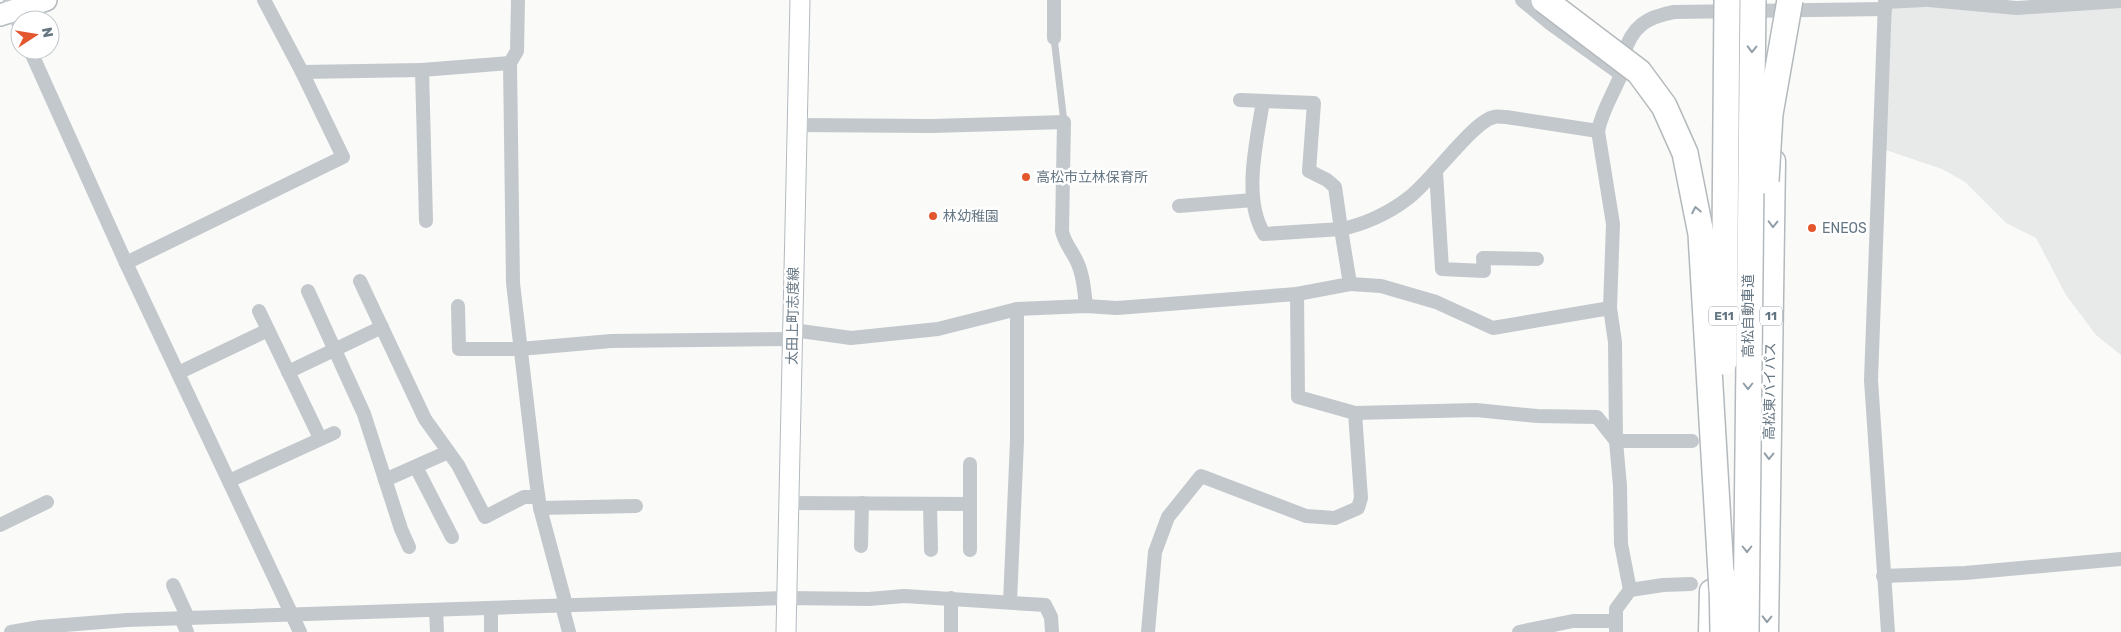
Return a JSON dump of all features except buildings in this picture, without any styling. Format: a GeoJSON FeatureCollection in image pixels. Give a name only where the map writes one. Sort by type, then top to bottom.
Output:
{"type":"FeatureCollection","features":[{"type":"Feature","properties":{"kind":"highway"},"geometry":{"type":"LineString","coordinates":[[1544,0],[1639,72],[1664,106],[1685,153],[1701,234],[1722,590]]}},
{"type":"Feature","properties":{"kind":"highway","name":"高松自動車道"},"geometry":{"type":"LineString","coordinates":[[1746,632],[1753,0]]}},
{"type":"Feature","properties":{"kind":"highway"},"geometry":{"type":"LineString","coordinates":[[1710,632],[1722,4]]}},
{"type":"Feature","properties":{"kind":"highway","name":"高松自動車道"},"geometry":{"type":"LineString","coordinates":[[1722,4],[1723,632]]}},
{"type":"Feature","properties":{"kind":"highway"},"geometry":{"type":"LineString","coordinates":[[1749,228],[1765,196],[1770,114],[1781,4]]}},
{"type":"Feature","properties":{"kind":"highway","name":"高松東バイパス"},"geometry":{"type":"LineString","coordinates":[[1767,632],[1781,4]]}},
{"type":"Feature","properties":{"kind":"main road"},"geometry":{"type":"LineString","coordinates":[[19,10],[46,0]]}},
{"type":"Feature","properties":{"kind":"main road","name":"太田上町志度線"},"geometry":{"type":"LineString","coordinates":[[786,632],[800,0]]}},
{"type":"Feature","properties":{"kind":"street"},"geometry":{"type":"LineString","coordinates":[[126,263],[344,157],[264,0]]}},
{"type":"Feature","properties":{"kind":"street"},"geometry":{"type":"LineString","coordinates":[[518,0],[517,51],[510,63],[513,283],[539,503],[566,605],[564,613],[569,632]]}},
{"type":"Feature","properties":{"kind":"street"},"geometry":{"type":"LineString","coordinates":[[1054,0],[1054,38]]}},
{"type":"Feature","properties":{"kind":"street"},"geometry":{"type":"LineString","coordinates":[[1522,0],[1551,24],[1622,75]]}},
{"type":"Feature","properties":{"kind":"street"},"geometry":{"type":"LineString","coordinates":[[1630,590],[1621,544],[1620,486],[1616,441],[1615,342],[1610,308],[1613,224],[1598,131],[1601,114],[1622,75],[1624,56],[1629,40],[1640,26],[1655,16],[1722,4],[1885,3],[1924,0]]}},
{"type":"Feature","properties":{"kind":"street"},"geometry":{"type":"LineString","coordinates":[[1929,0],[2017,8],[2121,1]]}},
{"type":"Feature","properties":{"kind":"street"},"geometry":{"type":"LineString","coordinates":[[1885,3],[1871,380],[1888,632]]}},
{"type":"Feature","properties":{"kind":"street"},"geometry":{"type":"LineString","coordinates":[[35,60],[126,263],[300,632]]}},
{"type":"Feature","properties":{"kind":"street"},"geometry":{"type":"LineString","coordinates":[[302,72],[422,70],[510,63]]}},
{"type":"Feature","properties":{"kind":"street"},"geometry":{"type":"LineString","coordinates":[[422,70],[426,221]]}},
{"type":"Feature","properties":{"kind":"street"},"geometry":{"type":"LineString","coordinates":[[1240,100],[1314,103],[1309,171],[1327,180],[1335,187],[1350,284]]}},
{"type":"Feature","properties":{"kind":"street"},"geometry":{"type":"LineString","coordinates":[[1263,101],[1253,163],[1253,200],[1264,234],[1341,229],[1356,226],[1407,199],[1436,172],[1477,126],[1493,117],[1518,118],[1598,131]]}},
{"type":"Feature","properties":{"kind":"street"},"geometry":{"type":"LineString","coordinates":[[796,125],[932,126],[1064,122],[1062,231],[1064,241],[1074,254],[1081,272],[1086,306]]}},
{"type":"Feature","properties":{"kind":"street"},"geometry":{"type":"LineString","coordinates":[[1436,172],[1442,269],[1484,272],[1484,258],[1538,259]]}},
{"type":"Feature","properties":{"kind":"street"},"geometry":{"type":"LineString","coordinates":[[1179,206],[1253,200]]}},
{"type":"Feature","properties":{"kind":"street"},"geometry":{"type":"LineString","coordinates":[[360,281],[425,419],[458,465],[485,517],[524,498],[539,503],[636,506]]}},
{"type":"Feature","properties":{"kind":"street"},"geometry":{"type":"LineString","coordinates":[[458,306],[459,349],[520,349],[611,341],[792,335],[851,338],[918,332],[1017,309],[1086,306],[1117,308],[1297,294],[1350,284],[1381,286],[1436,302],[1493,328],[1610,308]]}},
{"type":"Feature","properties":{"kind":"street"},"geometry":{"type":"LineString","coordinates":[[308,291],[364,414],[384,480],[408,547]]}},
{"type":"Feature","properties":{"kind":"street"},"geometry":{"type":"LineString","coordinates":[[1297,294],[1298,396],[1355,413],[1476,410],[1537,416],[1597,417],[1616,441]]}},
{"type":"Feature","properties":{"kind":"street"},"geometry":{"type":"LineString","coordinates":[[1010,602],[1017,441],[1017,309]]}},
{"type":"Feature","properties":{"kind":"street"},"geometry":{"type":"LineString","coordinates":[[259,311],[320,438]]}},
{"type":"Feature","properties":{"kind":"street"},"geometry":{"type":"LineString","coordinates":[[288,372],[382,327]]}},
{"type":"Feature","properties":{"kind":"street"},"geometry":{"type":"LineString","coordinates":[[178,373],[268,330]]}},
{"type":"Feature","properties":{"kind":"street"},"geometry":{"type":"LineString","coordinates":[[1148,632],[1155,552],[1168,517],[1201,476],[1306,516],[1335,518],[1358,508],[1361,498],[1355,413]]}},
{"type":"Feature","properties":{"kind":"street"},"geometry":{"type":"LineString","coordinates":[[229,481],[334,433]]}},
{"type":"Feature","properties":{"kind":"street"},"geometry":{"type":"LineString","coordinates":[[1616,441],[1692,441]]}},
{"type":"Feature","properties":{"kind":"street"},"geometry":{"type":"LineString","coordinates":[[384,480],[448,452]]}},
{"type":"Feature","properties":{"kind":"street"},"geometry":{"type":"LineString","coordinates":[[970,464],[970,550]]}},
{"type":"Feature","properties":{"kind":"street"},"geometry":{"type":"LineString","coordinates":[[416,467],[452,537]]}},
{"type":"Feature","properties":{"kind":"street"},"geometry":{"type":"LineString","coordinates":[[0,525],[47,502]]}},
{"type":"Feature","properties":{"kind":"street"},"geometry":{"type":"LineString","coordinates":[[789,503],[970,504]]}},
{"type":"Feature","properties":{"kind":"street"},"geometry":{"type":"LineString","coordinates":[[861,546],[862,503]]}},
{"type":"Feature","properties":{"kind":"street"},"geometry":{"type":"LineString","coordinates":[[930,504],[931,550]]}},
{"type":"Feature","properties":{"kind":"street"},"geometry":{"type":"LineString","coordinates":[[1883,576],[1965,573],[2121,559]]}},
{"type":"Feature","properties":{"kind":"street"},"geometry":{"type":"LineString","coordinates":[[1519,632],[1573,620],[1615,626],[1616,609],[1630,590],[1663,585],[1691,584]]}},
{"type":"Feature","properties":{"kind":"street"},"geometry":{"type":"LineString","coordinates":[[173,585],[185,623]]}},
{"type":"Feature","properties":{"kind":"street"},"geometry":{"type":"LineString","coordinates":[[11,632],[117,621],[185,623],[292,614],[787,598],[869,599],[904,596],[1045,605],[1051,617],[1052,632]]}},
{"type":"Feature","properties":{"kind":"street"},"geometry":{"type":"LineString","coordinates":[[951,598],[951,632]]}},
{"type":"Feature","properties":{"kind":"street"},"geometry":{"type":"LineString","coordinates":[[491,608],[491,632]]}},
{"type":"Feature","properties":{"kind":"street"},"geometry":{"type":"LineString","coordinates":[[436,610],[438,632]]}},
{"type":"Feature","properties":{"kind":"lane"},"geometry":{"type":"LineString","coordinates":[[1054,38],[1064,122]]}},
{"type":"Feature","properties":{"kind":"shaded area"},"geometry":{"type":"Polygon","coordinates":[[[1905,4],[2121,6],[2121,355],[2096,335],[2066,295],[2036,238],[2006,223],[1965,182],[1942,169],[1883,149],[1891,8],[1905,4]]]}},
{"type":"Feature","properties":{"kind":"place","name":"高松市立林保育所"},"geometry":{"type":"Point","coordinates":[1026,177]}},
{"type":"Feature","properties":{"kind":"place","name":"林幼稚園"},"geometry":{"type":"Point","coordinates":[933,216]}},
{"type":"Feature","properties":{"kind":"place","name":"ENEOS"},"geometry":{"type":"Point","coordinates":[1812,228]}}]}
